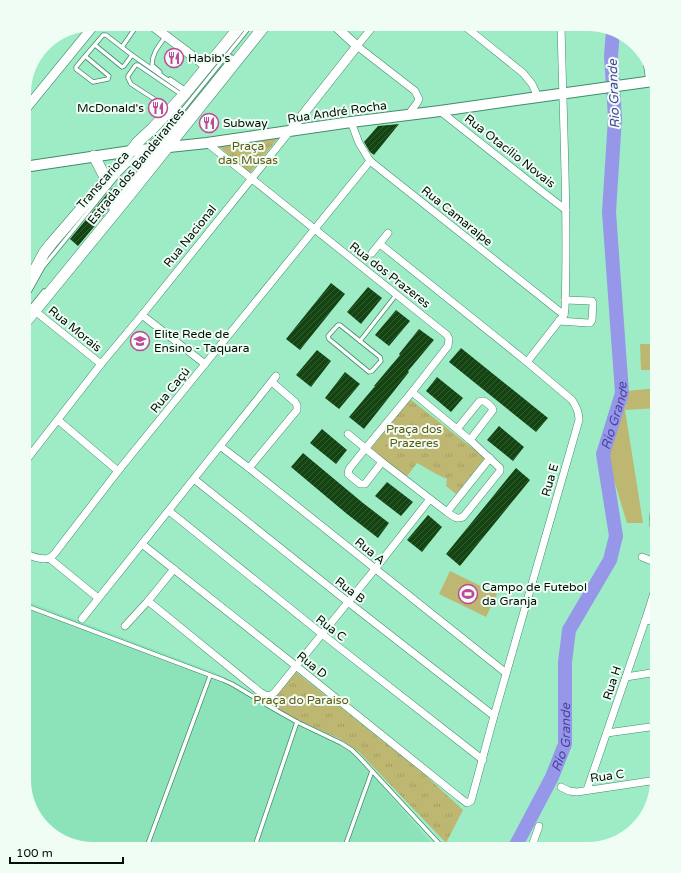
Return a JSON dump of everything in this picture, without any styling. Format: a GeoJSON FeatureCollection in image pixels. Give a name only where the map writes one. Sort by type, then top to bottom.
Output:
{"type":"FeatureCollection","features":[{"type":"Feature","properties":{"kind":"main road","name":"Estrada dos Bandeirantes"},"geometry":{"type":"LineString","coordinates":[[31,277],[44,253],[130,151],[185,93],[236,31]]}},
{"type":"Feature","properties":{"kind":"main road","name":"Estrada dos Bandeirantes"},"geometry":{"type":"LineString","coordinates":[[31,316],[131,194],[164,147],[260,31]]}},
{"type":"Feature","properties":{"kind":"main road","name":"Rua André Rocha"},"geometry":{"type":"LineString","coordinates":[[31,166],[130,151],[207,143],[649,81]]}},
{"type":"Feature","properties":{"kind":"main road"},"geometry":{"type":"LineString","coordinates":[[94,156],[106,179]]}},
{"type":"Feature","properties":{"kind":"street"},"geometry":{"type":"LineString","coordinates":[[31,102],[89,31]]}},
{"type":"Feature","properties":{"kind":"street"},"geometry":{"type":"LineString","coordinates":[[159,31],[207,67]]}},
{"type":"Feature","properties":{"kind":"street"},"geometry":{"type":"LineString","coordinates":[[341,31],[357,46],[414,91],[419,99],[408,115]]}},
{"type":"Feature","properties":{"kind":"street","name":"Rua Nacional"},"geometry":{"type":"LineString","coordinates":[[31,454],[101,364],[142,316],[369,31]]}},
{"type":"Feature","properties":{"kind":"street"},"geometry":{"type":"LineString","coordinates":[[471,31],[523,73],[532,84],[538,97]]}},
{"type":"Feature","properties":{"kind":"street"},"geometry":{"type":"LineString","coordinates":[[527,362],[564,315],[566,210],[561,31]]}},
{"type":"Feature","properties":{"kind":"street","name":"Rua Otacílio Novais"},"geometry":{"type":"LineString","coordinates":[[440,111],[566,210]]}},
{"type":"Feature","properties":{"kind":"street","name":"Rua Camaraípe"},"geometry":{"type":"LineString","coordinates":[[351,122],[359,143],[370,161],[564,315]]}},
{"type":"Feature","properties":{"kind":"street","name":"Rua dos Prazeres"},"geometry":{"type":"LineString","coordinates":[[207,143],[444,332],[448,339],[448,346],[365,449],[348,471],[348,474],[360,484],[366,484],[382,462]]}},
{"type":"Feature","properties":{"kind":"street","name":"Rua Caçú"},"geometry":{"type":"LineString","coordinates":[[49,558],[55,553],[118,471],[370,161]]}},
{"type":"Feature","properties":{"kind":"street"},"geometry":{"type":"LineString","coordinates":[[372,253],[388,233]]}},
{"type":"Feature","properties":{"kind":"street","name":"Rua E"},"geometry":{"type":"LineString","coordinates":[[380,244],[572,400],[579,413],[579,420],[506,672],[472,799],[467,803]]}},
{"type":"Feature","properties":{"kind":"street"},"geometry":{"type":"LineString","coordinates":[[559,322],[590,323],[592,320],[592,301],[565,300]]}},
{"type":"Feature","properties":{"kind":"street","name":"Rua Morais"},"geometry":{"type":"LineString","coordinates":[[35,311],[101,364]]}},
{"type":"Feature","properties":{"kind":"street"},"geometry":{"type":"LineString","coordinates":[[142,316],[205,364]]}},
{"type":"Feature","properties":{"kind":"street"},"geometry":{"type":"LineString","coordinates":[[82,619],[274,379],[295,402],[297,405],[297,410],[249,468]]}},
{"type":"Feature","properties":{"kind":"street"},"geometry":{"type":"LineString","coordinates":[[348,434],[365,449],[447,512],[460,519],[500,471],[500,468],[470,440],[412,392]]}},
{"type":"Feature","properties":{"kind":"street"},"geometry":{"type":"LineString","coordinates":[[457,429],[479,402],[484,400],[492,407],[493,410],[470,440]]}},
{"type":"Feature","properties":{"kind":"street"},"geometry":{"type":"LineString","coordinates":[[58,420],[118,471]]}},
{"type":"Feature","properties":{"kind":"street","name":"Rua A"},"geometry":{"type":"LineString","coordinates":[[220,446],[506,672]]}},
{"type":"Feature","properties":{"kind":"street"},"geometry":{"type":"LineString","coordinates":[[447,512],[490,458]]}},
{"type":"Feature","properties":{"kind":"street","name":"Rua B"},"geometry":{"type":"LineString","coordinates":[[194,479],[494,716]]}},
{"type":"Feature","properties":{"kind":"street"},"geometry":{"type":"LineString","coordinates":[[148,601],[260,692],[270,696],[275,692],[375,569],[430,499]]}},
{"type":"Feature","properties":{"kind":"street","name":"Rua C"},"geometry":{"type":"LineString","coordinates":[[168,511],[482,760]]}},
{"type":"Feature","properties":{"kind":"street","name":"Rua D"},"geometry":{"type":"LineString","coordinates":[[142,544],[467,803]]}},
{"type":"Feature","properties":{"kind":"street"},"geometry":{"type":"LineString","coordinates":[[31,556],[49,558],[98,598]]}},
{"type":"Feature","properties":{"kind":"street"},"geometry":{"type":"LineString","coordinates":[[642,558],[650,561]]}},
{"type":"Feature","properties":{"kind":"street"},"geometry":{"type":"LineString","coordinates":[[125,626],[174,569]]}},
{"type":"Feature","properties":{"kind":"street","name":"Rua H"},"geometry":{"type":"LineString","coordinates":[[587,790],[650,605]]}},
{"type":"Feature","properties":{"kind":"street"},"geometry":{"type":"LineString","coordinates":[[645,621],[650,620]]}},
{"type":"Feature","properties":{"kind":"street"},"geometry":{"type":"LineString","coordinates":[[626,677],[650,673]]}},
{"type":"Feature","properties":{"kind":"street"},"geometry":{"type":"LineString","coordinates":[[607,733],[650,727]]}},
{"type":"Feature","properties":{"kind":"street","name":"Rua C"},"geometry":{"type":"LineString","coordinates":[[560,787],[569,791],[577,792],[650,781]]}},
{"type":"Feature","properties":{"kind":"street"},"geometry":{"type":"LineString","coordinates":[[533,842],[539,826]]}},
{"type":"Feature","properties":{"kind":"lane"},"geometry":{"type":"LineString","coordinates":[[122,47],[133,31]]}},
{"type":"Feature","properties":{"kind":"lane","name":"Transcarioca"},"geometry":{"type":"LineString","coordinates":[[31,289],[52,256],[118,174],[164,131],[246,31]]}},
{"type":"Feature","properties":{"kind":"lane"},"geometry":{"type":"LineString","coordinates":[[85,56],[109,76],[108,79],[93,82],[77,70],[76,67],[85,56],[95,45],[104,34],[185,93]]}},
{"type":"Feature","properties":{"kind":"lane"},"geometry":{"type":"LineString","coordinates":[[166,36],[154,53],[152,65],[156,70],[185,93]]}},
{"type":"Feature","properties":{"kind":"lane"},"geometry":{"type":"LineString","coordinates":[[95,45],[122,67],[132,55]]}},
{"type":"Feature","properties":{"kind":"lane","name":"Transcarioca"},"geometry":{"type":"LineString","coordinates":[[109,212],[126,189],[164,147],[236,54]]}},
{"type":"Feature","properties":{"kind":"lane"},"geometry":{"type":"LineString","coordinates":[[170,110],[131,84],[128,76],[134,66],[138,65],[185,93]]}},
{"type":"Feature","properties":{"kind":"lane"},"geometry":{"type":"LineString","coordinates":[[81,247],[105,217]]}},
{"type":"Feature","properties":{"kind":"lane"},"geometry":{"type":"LineString","coordinates":[[31,307],[45,290]]}},
{"type":"Feature","properties":{"kind":"lane"},"geometry":{"type":"LineString","coordinates":[[360,341],[397,294]]}},
{"type":"Feature","properties":{"kind":"lane"},"geometry":{"type":"LineString","coordinates":[[340,325],[360,341],[381,359],[381,361],[371,372],[369,372],[329,339],[328,336],[337,326],[340,325]]}},
{"type":"Feature","properties":{"kind":"lane"},"geometry":{"type":"LineString","coordinates":[[31,608],[232,684],[298,722],[341,743],[361,759],[438,842]]}},
{"type":"Feature","properties":{"kind":"lane"},"geometry":{"type":"LineString","coordinates":[[149,842],[210,676]]}},
{"type":"Feature","properties":{"kind":"lane"},"geometry":{"type":"LineString","coordinates":[[256,842],[298,722]]}},
{"type":"Feature","properties":{"kind":"lane"},"geometry":{"type":"LineString","coordinates":[[347,842],[372,771]]}},
{"type":"Feature","properties":{"kind":"shaded area"},"geometry":{"type":"Polygon","coordinates":[[[31,603],[221,675],[269,706],[355,749],[375,775],[374,777],[431,842],[93,842],[77,840],[62,834],[49,824],[41,814],[33,796],[31,780],[31,603]]]}},
{"type":"Feature","properties":{"kind":"green space","name":"Praça das Musas"},"geometry":{"type":"Polygon","coordinates":[[[279,137],[250,173],[215,143],[279,137]]]}},
{"type":"Feature","properties":{"kind":"green space"},"geometry":{"type":"Polygon","coordinates":[[[640,344],[650,344],[650,370],[641,370],[640,344]]]}},
{"type":"Feature","properties":{"kind":"green space"},"geometry":{"type":"Polygon","coordinates":[[[650,389],[650,408],[625,410],[643,523],[627,523],[606,454],[619,412],[625,409],[627,391],[650,389]]]}},
{"type":"Feature","properties":{"kind":"green space","name":"Praça dos Prazeres"},"geometry":{"type":"Polygon","coordinates":[[[410,399],[485,458],[456,494],[446,486],[447,479],[417,463],[405,479],[369,451],[410,399]]]}},
{"type":"Feature","properties":{"kind":"green space","name":"Campo de Futebol da Granja"},"geometry":{"type":"Polygon","coordinates":[[[450,571],[497,594],[486,617],[439,594],[450,571]]]}},
{"type":"Feature","properties":{"kind":"green space","name":"Praça do Paraiso"},"geometry":{"type":"Polygon","coordinates":[[[296,672],[423,773],[463,810],[447,842],[359,752],[340,739],[282,713],[268,704],[296,672]]]}},
{"type":"Feature","properties":{"kind":"building"},"geometry":{"type":"Polygon","coordinates":[[[399,124],[374,155],[370,152],[364,142],[378,126],[399,124]]]}},
{"type":"Feature","properties":{"kind":"building"},"geometry":{"type":"Polygon","coordinates":[[[112,188],[118,193],[108,207],[108,210],[78,246],[70,239],[112,188]]]}},
{"type":"Feature","properties":{"kind":"building"},"geometry":{"type":"Polygon","coordinates":[[[331,283],[345,294],[300,350],[286,339],[331,283]]]}},
{"type":"Feature","properties":{"kind":"building"},"geometry":{"type":"Polygon","coordinates":[[[368,287],[382,298],[361,324],[347,312],[368,287]]]}},
{"type":"Feature","properties":{"kind":"building"},"geometry":{"type":"Polygon","coordinates":[[[396,310],[410,321],[389,346],[375,335],[396,310]]]}},
{"type":"Feature","properties":{"kind":"building"},"geometry":{"type":"Polygon","coordinates":[[[419,329],[434,340],[408,371],[409,372],[364,429],[349,417],[400,355],[399,354],[419,329]]]}},
{"type":"Feature","properties":{"kind":"building"},"geometry":{"type":"Polygon","coordinates":[[[461,348],[548,418],[536,432],[449,362],[461,348]]]}},
{"type":"Feature","properties":{"kind":"building"},"geometry":{"type":"Polygon","coordinates":[[[317,350],[331,361],[311,387],[296,375],[317,350]]]}},
{"type":"Feature","properties":{"kind":"building"},"geometry":{"type":"Polygon","coordinates":[[[345,372],[360,384],[339,409],[325,398],[345,372]]]}},
{"type":"Feature","properties":{"kind":"building"},"geometry":{"type":"Polygon","coordinates":[[[437,377],[463,398],[451,412],[426,391],[437,377]]]}},
{"type":"Feature","properties":{"kind":"building"},"geometry":{"type":"Polygon","coordinates":[[[499,426],[524,447],[513,461],[487,440],[499,426]]]}},
{"type":"Feature","properties":{"kind":"building"},"geometry":{"type":"Polygon","coordinates":[[[322,429],[347,450],[336,464],[310,443],[322,429]]]}},
{"type":"Feature","properties":{"kind":"building"},"geometry":{"type":"Polygon","coordinates":[[[303,453],[389,523],[378,538],[291,467],[303,453]]]}},
{"type":"Feature","properties":{"kind":"building"},"geometry":{"type":"Polygon","coordinates":[[[516,468],[530,480],[460,566],[446,554],[516,468]]]}},
{"type":"Feature","properties":{"kind":"building"},"geometry":{"type":"Polygon","coordinates":[[[387,482],[413,502],[401,516],[375,496],[387,482]]]}},
{"type":"Feature","properties":{"kind":"building"},"geometry":{"type":"Polygon","coordinates":[[[428,515],[442,527],[422,552],[407,540],[428,515]]]}},
{"type":"Feature","properties":{"kind":"waterway","name":"Rio Grande"},"geometry":{"type":"LineString","coordinates":[[518,842],[552,777],[565,744],[565,662],[569,630],[610,560],[616,536],[603,454],[622,393],[609,212],[615,118],[611,56],[613,36]]}},
{"type":"Feature","properties":{"kind":"place","name":"Habib's"},"geometry":{"type":"Point","coordinates":[174,58]}},
{"type":"Feature","properties":{"kind":"place","name":"McDonald's"},"geometry":{"type":"Point","coordinates":[158,108]}},
{"type":"Feature","properties":{"kind":"place","name":"Subway"},"geometry":{"type":"Point","coordinates":[209,123]}},
{"type":"Feature","properties":{"kind":"place","name":"Elite Rede de Ensino - Taquara"},"geometry":{"type":"Point","coordinates":[140,341]}},
{"type":"Feature","properties":{"kind":"place","name":"Campo de Futebol da Granja"},"geometry":{"type":"Point","coordinates":[468,594]}}]}
